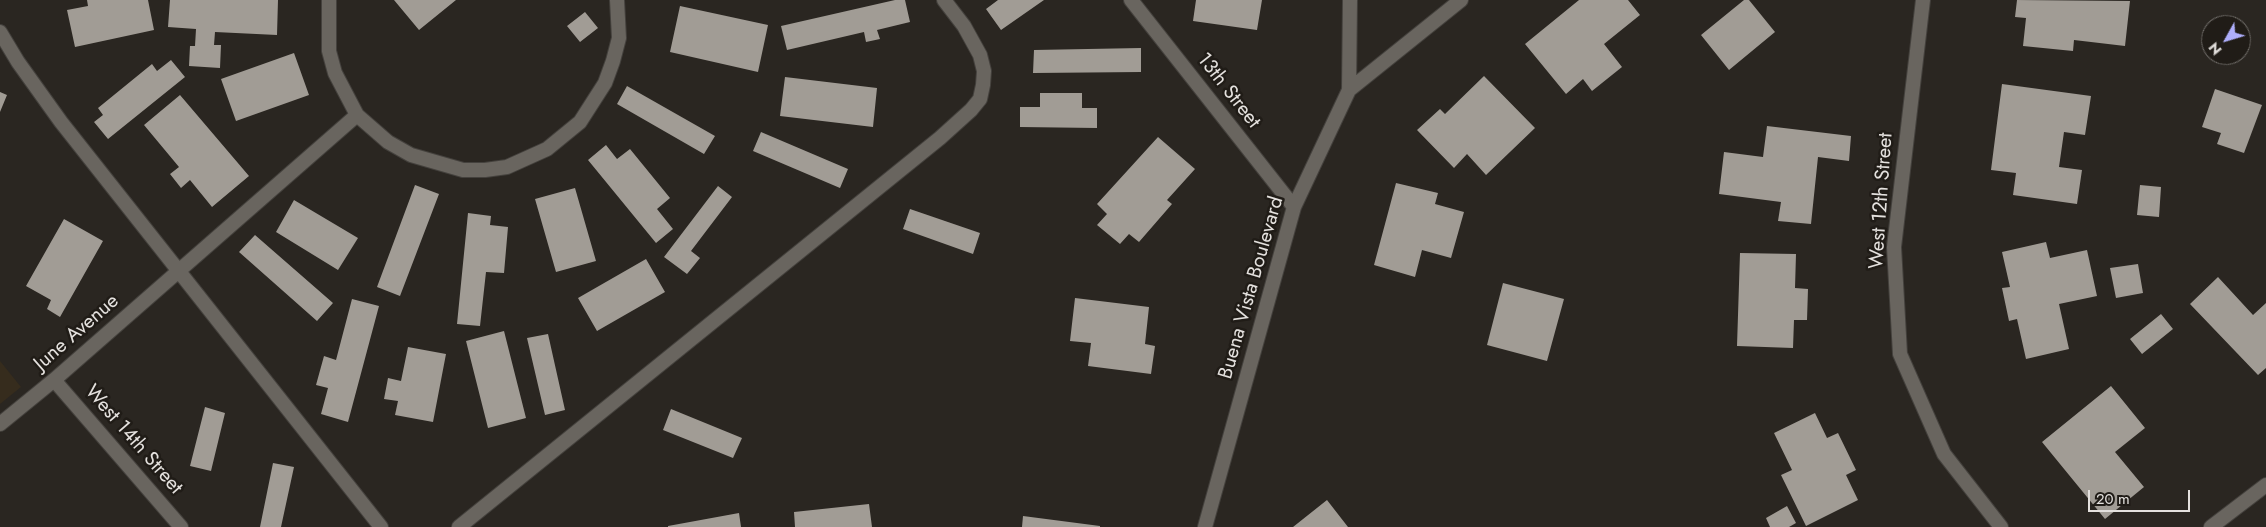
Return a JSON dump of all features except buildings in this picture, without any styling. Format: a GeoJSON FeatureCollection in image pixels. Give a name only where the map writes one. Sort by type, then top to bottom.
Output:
{"type":"FeatureCollection","features":[{"type":"Feature","properties":{"kind":"street"},"geometry":{"type":"LineString","coordinates":[[329,0],[329,50],[335,73],[357,115],[388,142],[411,155],[439,165],[463,170],[507,167],[526,159],[563,137],[580,122],[594,104],[605,83],[619,38],[617,0]]}},
{"type":"Feature","properties":{"kind":"street"},"geometry":{"type":"LineString","coordinates":[[459,527],[940,138],[971,110],[980,98],[984,85],[984,71],[980,55],[964,26],[944,0]]}},
{"type":"Feature","properties":{"kind":"street","name":"13th Street"},"geometry":{"type":"LineString","coordinates":[[1131,0],[1294,208]]}},
{"type":"Feature","properties":{"kind":"street"},"geometry":{"type":"LineString","coordinates":[[1349,90],[1350,0]]}},
{"type":"Feature","properties":{"kind":"street","name":"Buena Vista Boulevard"},"geometry":{"type":"LineString","coordinates":[[1205,527],[1294,208],[1349,90],[1461,0]]}},
{"type":"Feature","properties":{"kind":"street","name":"West 12th Street"},"geometry":{"type":"LineString","coordinates":[[1923,0],[1894,247],[1900,354],[1944,454],[2001,527]]}},
{"type":"Feature","properties":{"kind":"street"},"geometry":{"type":"LineString","coordinates":[[0,32],[18,62],[61,122],[381,527]]}},
{"type":"Feature","properties":{"kind":"street","name":"June Avenue"},"geometry":{"type":"LineString","coordinates":[[0,424],[180,271],[357,115]]}},
{"type":"Feature","properties":{"kind":"street","name":"West 14th Street"},"geometry":{"type":"LineString","coordinates":[[54,380],[181,527]]}},
{"type":"Feature","properties":{"kind":"street"},"geometry":{"type":"LineString","coordinates":[[2211,527],[2266,485]]}},
{"type":"Feature","properties":{"kind":"shaded area"},"geometry":{"type":"Polygon","coordinates":[[[0,361],[21,387],[0,404],[0,361]]]}}]}
